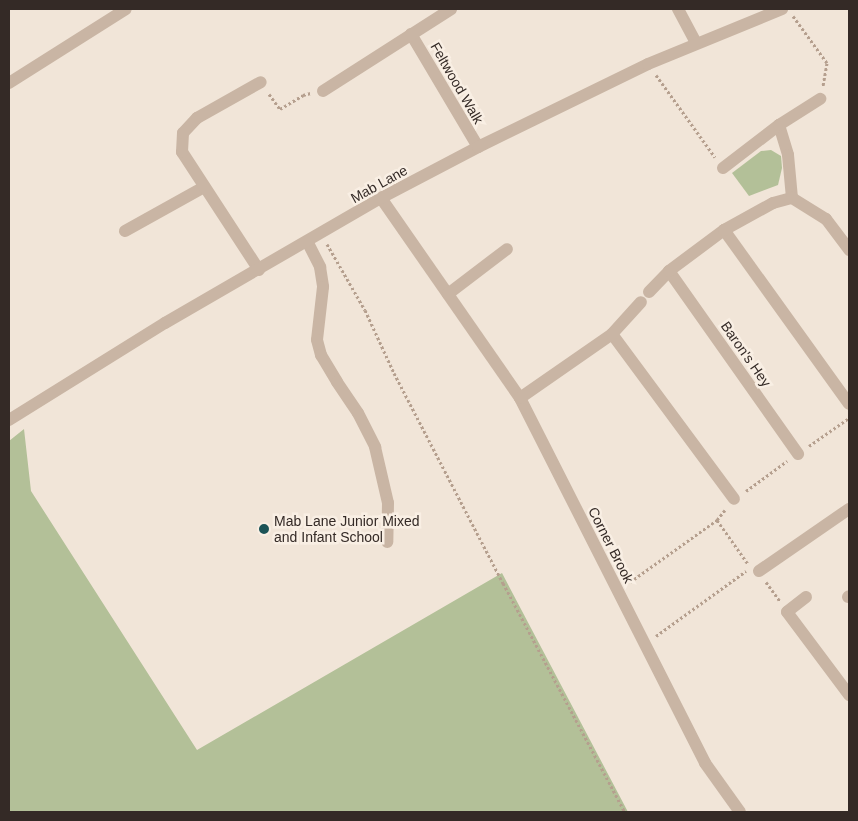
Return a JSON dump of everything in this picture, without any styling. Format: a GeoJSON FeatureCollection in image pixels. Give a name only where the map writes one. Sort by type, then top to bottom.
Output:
{"type":"FeatureCollection","features":[{"type":"Feature","properties":{"kind":"street"},"geometry":{"type":"LineString","coordinates":[[9,83],[126,9]]}},
{"type":"Feature","properties":{"kind":"street","name":"Feltwood Walk"},"geometry":{"type":"LineString","coordinates":[[324,91],[451,9]]}},
{"type":"Feature","properties":{"kind":"street"},"geometry":{"type":"LineString","coordinates":[[678,9],[696,43]]}},
{"type":"Feature","properties":{"kind":"street","name":"Mab Lane"},"geometry":{"type":"LineString","coordinates":[[9,420],[165,323],[308,243],[382,198],[478,147],[648,64],[782,9]]}},
{"type":"Feature","properties":{"kind":"street","name":"Feltwood Walk"},"geometry":{"type":"LineString","coordinates":[[411,34],[478,147]]}},
{"type":"Feature","properties":{"kind":"street"},"geometry":{"type":"LineString","coordinates":[[259,270],[182,152],[182,133],[198,118],[261,82]]}},
{"type":"Feature","properties":{"kind":"street"},"geometry":{"type":"LineString","coordinates":[[723,168],[779,125],[820,99]]}},
{"type":"Feature","properties":{"kind":"street"},"geometry":{"type":"LineString","coordinates":[[779,125],[788,155],[792,198]]}},
{"type":"Feature","properties":{"kind":"street"},"geometry":{"type":"LineString","coordinates":[[125,231],[204,187]]}},
{"type":"Feature","properties":{"kind":"street","name":"Corner Brook"},"geometry":{"type":"LineString","coordinates":[[382,198],[520,398],[643,644],[705,763],[740,812]]}},
{"type":"Feature","properties":{"kind":"street"},"geometry":{"type":"LineString","coordinates":[[520,398],[612,334],[669,271],[724,230],[774,203],[792,198],[826,219],[849,250]]}},
{"type":"Feature","properties":{"kind":"street"},"geometry":{"type":"LineString","coordinates":[[724,230],[849,404]]}},
{"type":"Feature","properties":{"kind":"street"},"geometry":{"type":"LineString","coordinates":[[308,243],[320,267],[323,287],[317,340],[322,355],[358,413],[375,447],[388,503],[387,542]]}},
{"type":"Feature","properties":{"kind":"street"},"geometry":{"type":"LineString","coordinates":[[448,294],[507,249]]}},
{"type":"Feature","properties":{"kind":"street","name":"Baron's Hey"},"geometry":{"type":"LineString","coordinates":[[669,271],[798,454]]}},
{"type":"Feature","properties":{"kind":"street"},"geometry":{"type":"LineString","coordinates":[[612,334],[734,499]]}},
{"type":"Feature","properties":{"kind":"street"},"geometry":{"type":"LineString","coordinates":[[758,571],[848,512]]}},
{"type":"Feature","properties":{"kind":"street"},"geometry":{"type":"LineString","coordinates":[[806,597],[787,612],[849,694]]}},
{"type":"Feature","properties":{"kind":"path"},"geometry":{"type":"LineString","coordinates":[[787,9],[827,63],[820,99]]}},
{"type":"Feature","properties":{"kind":"path"},"geometry":{"type":"LineString","coordinates":[[648,64],[723,168]]}},
{"type":"Feature","properties":{"kind":"path"},"geometry":{"type":"LineString","coordinates":[[261,82],[280,109],[303,94],[324,91]]}},
{"type":"Feature","properties":{"kind":"path"},"geometry":{"type":"LineString","coordinates":[[321,234],[365,310],[394,373],[625,812]]}},
{"type":"Feature","properties":{"kind":"path"},"geometry":{"type":"LineString","coordinates":[[617,592],[717,520],[734,499],[849,418]]}},
{"type":"Feature","properties":{"kind":"path"},"geometry":{"type":"LineString","coordinates":[[643,644],[751,568],[717,520]]}},
{"type":"Feature","properties":{"kind":"path"},"geometry":{"type":"LineString","coordinates":[[758,571],[787,612]]}},
{"type":"Feature","properties":{"kind":"green space"},"geometry":{"type":"Polygon","coordinates":[[[771,150],[781,156],[782,168],[778,185],[749,196],[732,173],[761,151],[771,150]]]}},
{"type":"Feature","properties":{"kind":"green space"},"geometry":{"type":"Polygon","coordinates":[[[24,429],[31,491],[197,750],[502,573],[628,812],[9,812],[9,441],[24,429]]]}},
{"type":"Feature","properties":{"kind":"place","name":"Mab Lane Junior Mixed and Infant School"},"geometry":{"type":"Point","coordinates":[264,529]}}]}
